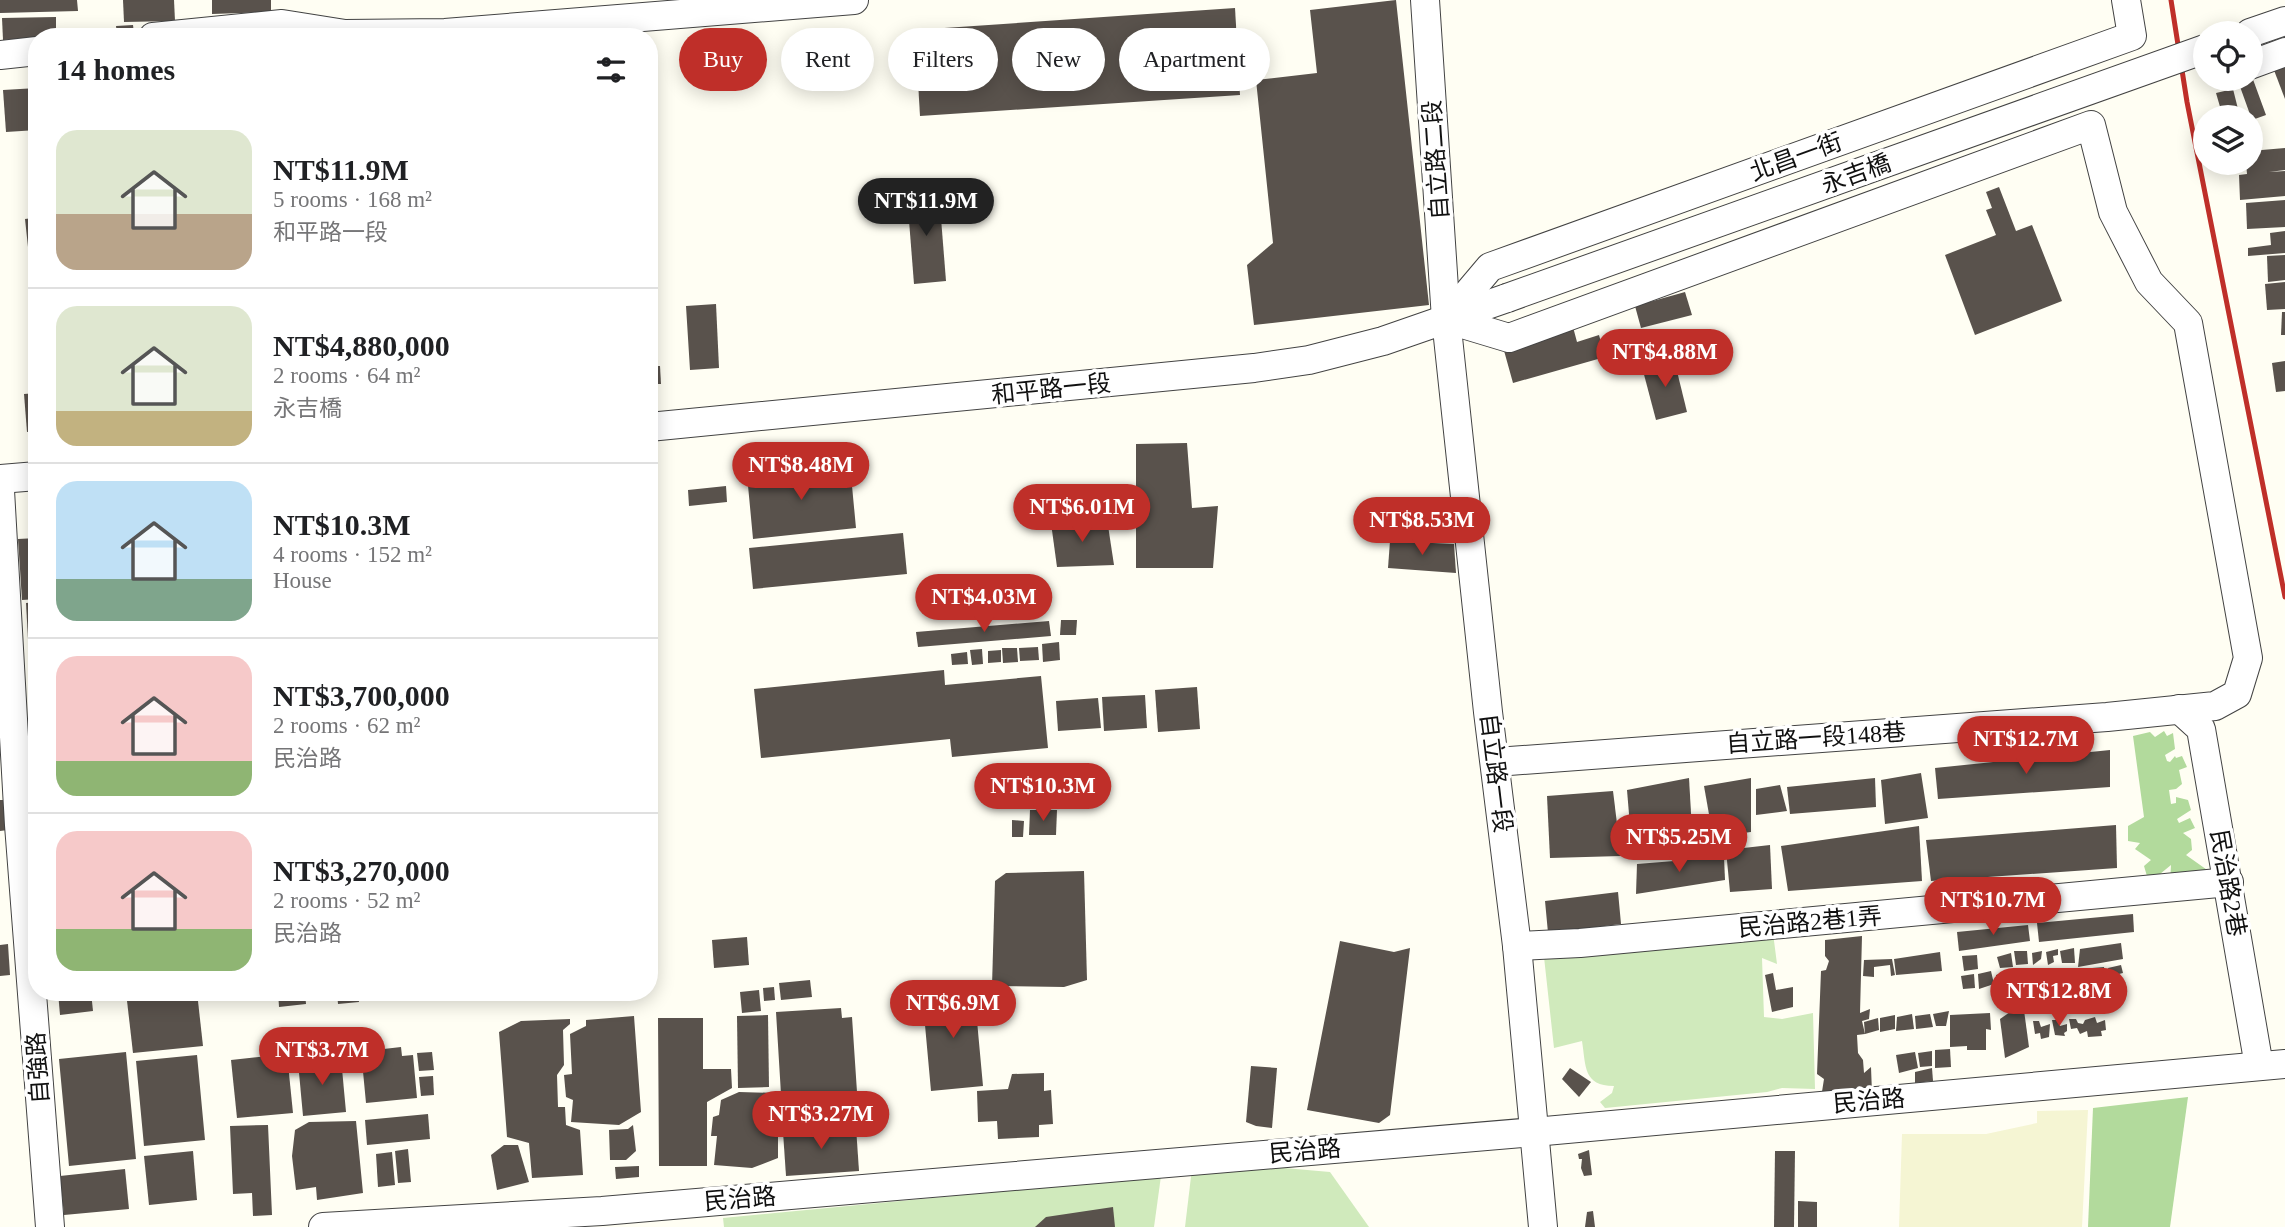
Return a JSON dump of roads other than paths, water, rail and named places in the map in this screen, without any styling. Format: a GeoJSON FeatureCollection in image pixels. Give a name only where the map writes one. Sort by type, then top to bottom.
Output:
{"type":"FeatureCollection","features":[{"type":"Feature","properties":{"kind":"street"},"geometry":{"type":"LineString","coordinates":[[507,28],[854,0]]}},
{"type":"Feature","properties":{"kind":"street","name":"自立路二段"},"geometry":{"type":"LineString","coordinates":[[1425,0],[1446,319]]}},
{"type":"Feature","properties":{"kind":"street","name":"北昌一街"},"geometry":{"type":"LineString","coordinates":[[1446,319],[1490,267],[2132,36],[2126,0]]}},
{"type":"Feature","properties":{"kind":"street"},"geometry":{"type":"LineString","coordinates":[[2263,29],[2285,21]]}},
{"type":"Feature","properties":{"kind":"street"},"geometry":{"type":"LineString","coordinates":[[242,28],[282,24],[307,28]]}},
{"type":"Feature","properties":{"kind":"street"},"geometry":{"type":"LineString","coordinates":[[0,55],[28,52]]}},
{"type":"Feature","properties":{"kind":"street"},"geometry":{"type":"LineString","coordinates":[[2263,60],[2285,52]]}},
{"type":"Feature","properties":{"kind":"street","name":"永吉橋"},"geometry":{"type":"LineString","coordinates":[[1446,319],[2193,53]]}},
{"type":"Feature","properties":{"kind":"street","name":"自立路一段148巷"},"geometry":{"type":"LineString","coordinates":[[1446,319],[1509,338],[2091,125],[2113,212],[2148,282],[2188,323],[2248,658],[2237,694],[2215,706],[2108,717],[1496,762]]}},
{"type":"Feature","properties":{"kind":"street","name":"和平路一段"},"geometry":{"type":"LineString","coordinates":[[658,426],[1254,368],[1309,360],[1383,341],[1446,319]]}},
{"type":"Feature","properties":{"kind":"street","name":"自立路一段"},"geometry":{"type":"LineString","coordinates":[[1446,319],[1488,712],[1517,946],[1543,1227]]}},
{"type":"Feature","properties":{"kind":"street"},"geometry":{"type":"LineString","coordinates":[[0,479],[28,477]]}},
{"type":"Feature","properties":{"kind":"street","name":"自強路"},"geometry":{"type":"LineString","coordinates":[[0,490],[28,825]]}},
{"type":"Feature","properties":{"kind":"street","name":"民治路2巷"},"geometry":{"type":"LineString","coordinates":[[2179,709],[2201,729],[2229,882],[2272,1065]]}},
{"type":"Feature","properties":{"kind":"street","name":"民治路2巷1弄"},"geometry":{"type":"LineString","coordinates":[[1517,946],[1593,942],[2229,882]]}},
{"type":"Feature","properties":{"kind":"street","name":"自強路"},"geometry":{"type":"LineString","coordinates":[[38,1001],[50,1227]]}},
{"type":"Feature","properties":{"kind":"street","name":"民治路"},"geometry":{"type":"LineString","coordinates":[[323,1227],[603,1219],[2272,1065]]}},
{"type":"Feature","properties":{"kind":"railway"},"geometry":{"type":"LineString","coordinates":[[2171,0],[2187,102],[2285,597]]}}]}
